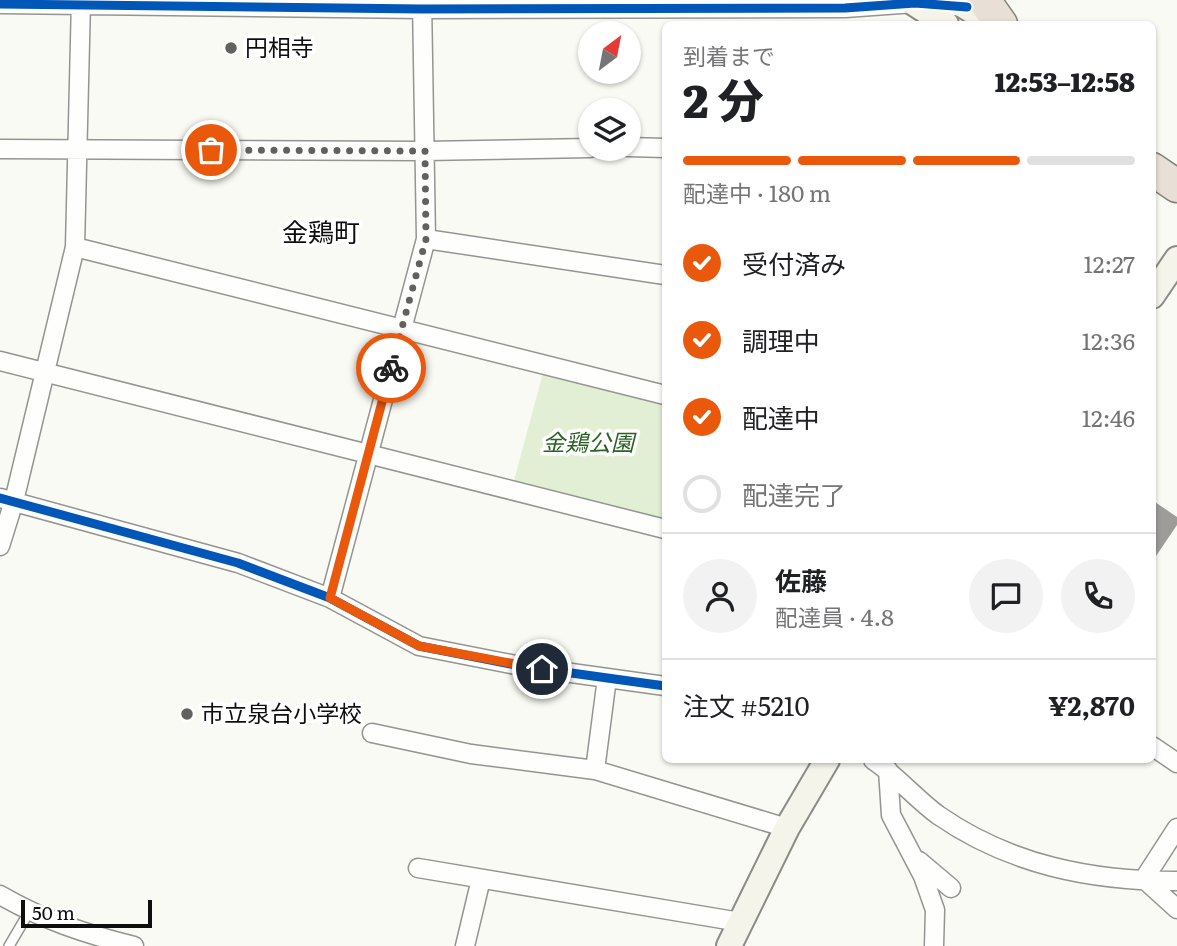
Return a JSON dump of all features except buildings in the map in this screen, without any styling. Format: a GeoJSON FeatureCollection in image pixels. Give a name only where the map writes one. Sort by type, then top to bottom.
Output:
{"type":"FeatureCollection","features":[{"type":"Feature","properties":{"kind":"highway"},"geometry":{"type":"LineString","coordinates":[[965,10],[993,21]]}},
{"type":"Feature","properties":{"kind":"highway"},"geometry":{"type":"LineString","coordinates":[[1156,147],[1177,160]]}},
{"type":"Feature","properties":{"kind":"highway"},"geometry":{"type":"LineString","coordinates":[[1156,172],[1177,187]]}},
{"type":"Feature","properties":{"kind":"street"},"geometry":{"type":"LineString","coordinates":[[0,546],[7,499],[45,372],[75,247],[81,2]]}},
{"type":"Feature","properties":{"kind":"street"},"geometry":{"type":"LineString","coordinates":[[0,4],[81,2],[845,8],[912,2],[965,10],[987,21]]}},
{"type":"Feature","properties":{"kind":"street"},"geometry":{"type":"LineString","coordinates":[[330,598],[426,239],[422,5]]}},
{"type":"Feature","properties":{"kind":"street"},"geometry":{"type":"LineString","coordinates":[[641,147],[662,148]]}},
{"type":"Feature","properties":{"kind":"street"},"geometry":{"type":"LineString","coordinates":[[0,149],[425,151],[578,148]]}},
{"type":"Feature","properties":{"kind":"street"},"geometry":{"type":"LineString","coordinates":[[426,239],[662,275]]}},
{"type":"Feature","properties":{"kind":"street"},"geometry":{"type":"LineString","coordinates":[[75,247],[662,394]]}},
{"type":"Feature","properties":{"kind":"street"},"geometry":{"type":"LineString","coordinates":[[1156,290],[1177,260]]}},
{"type":"Feature","properties":{"kind":"street"},"geometry":{"type":"LineString","coordinates":[[0,361],[662,529]]}},
{"type":"Feature","properties":{"kind":"street"},"geometry":{"type":"LineString","coordinates":[[7,499],[238,563],[330,598],[419,646],[521,666],[662,686]]}},
{"type":"Feature","properties":{"kind":"street"},"geometry":{"type":"LineString","coordinates":[[595,770],[607,678]]}},
{"type":"Feature","properties":{"kind":"street"},"geometry":{"type":"LineString","coordinates":[[372,733],[471,754],[595,770],[787,828]]}},
{"type":"Feature","properties":{"kind":"street"},"geometry":{"type":"LineString","coordinates":[[1156,749],[1177,763]]}},
{"type":"Feature","properties":{"kind":"street"},"geometry":{"type":"LineString","coordinates":[[729,946],[787,828],[825,763]]}},
{"type":"Feature","properties":{"kind":"street"},"geometry":{"type":"LineString","coordinates":[[880,765],[891,815],[913,857],[935,911],[934,946]]}},
{"type":"Feature","properties":{"kind":"street"},"geometry":{"type":"LineString","coordinates":[[880,765],[937,814],[990,846],[1023,860],[1087,874],[1177,881]]}},
{"type":"Feature","properties":{"kind":"street"},"geometry":{"type":"LineString","coordinates":[[1144,879],[1177,828]]}},
{"type":"Feature","properties":{"kind":"street"},"geometry":{"type":"LineString","coordinates":[[913,857],[951,888]]}},
{"type":"Feature","properties":{"kind":"street"},"geometry":{"type":"LineString","coordinates":[[418,868],[740,922]]}},
{"type":"Feature","properties":{"kind":"street"},"geometry":{"type":"LineString","coordinates":[[465,946],[481,879]]}},
{"type":"Feature","properties":{"kind":"street"},"geometry":{"type":"LineString","coordinates":[[1144,879],[1177,909]]}},
{"type":"Feature","properties":{"kind":"street"},"geometry":{"type":"LineString","coordinates":[[0,895],[29,912],[82,933],[134,946]]}},
{"type":"Feature","properties":{"kind":"lane"},"geometry":{"type":"LineString","coordinates":[[9,946],[29,912]]}},
{"type":"Feature","properties":{"kind":"green space","name":"金鶏公園"},"geometry":{"type":"Polygon","coordinates":[[[543,373],[662,404],[662,520],[513,484],[543,373]]]}},
{"type":"Feature","properties":{"kind":"cycle path"},"geometry":{"type":"LineString","coordinates":[[0,4],[422,9],[845,8],[915,3],[967,7]]}},
{"type":"Feature","properties":{"kind":"cycle path"},"geometry":{"type":"LineString","coordinates":[[0,498],[238,563],[330,598],[419,646],[521,666],[662,686]]}},
{"type":"Feature","properties":{"kind":"way so far"},"geometry":{"type":"LineString","coordinates":[[211,150],[425,151],[426,239],[391,368]]}},
{"type":"Feature","properties":{"kind":"place","name":"円相寺"},"geometry":{"type":"Point","coordinates":[231,48]}},
{"type":"Feature","properties":{"kind":"place","name":"市立泉台小学校"},"geometry":{"type":"Point","coordinates":[187,714]}},
{"type":"Feature","properties":{"kind":"district","name":"金鶏町"},"geometry":{"type":"Point","coordinates":[321,233]}},
{"type":"Feature","properties":{"kind":"route"},"geometry":{"type":"LineString","coordinates":[[391,368],[330,598],[419,646],[542,669]]}}]}
